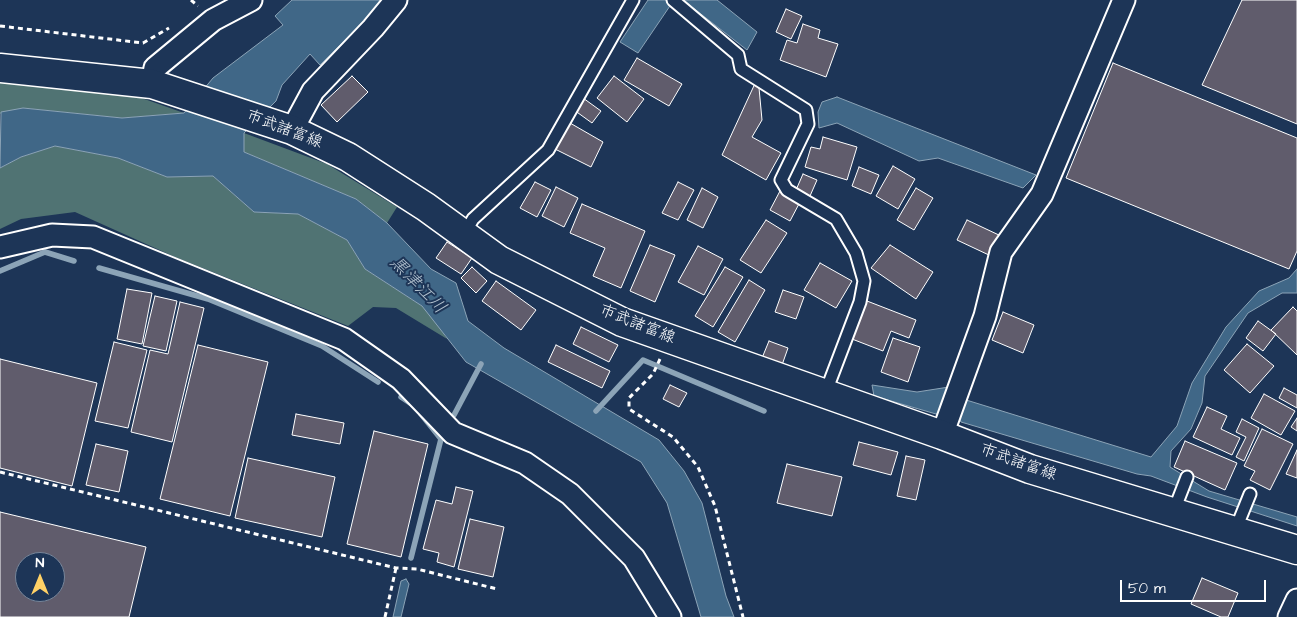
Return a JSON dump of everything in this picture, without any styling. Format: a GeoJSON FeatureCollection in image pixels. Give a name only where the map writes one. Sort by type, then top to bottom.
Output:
{"type":"FeatureCollection","features":[{"type":"Feature","properties":{"kind":"main road","name":"市武諸富線"},"geometry":{"type":"LineString","coordinates":[[0,68],[162,88],[280,126],[348,157],[464,234],[499,260],[622,322],[825,394],[945,426],[1030,469],[1177,502],[1238,523],[1297,550]]}},
{"type":"Feature","properties":{"kind":"street"},"geometry":{"type":"LineString","coordinates":[[162,88],[156,68],[213,20],[251,0]]}},
{"type":"Feature","properties":{"kind":"street"},"geometry":{"type":"LineString","coordinates":[[280,126],[373,28],[396,0]]}},
{"type":"Feature","properties":{"kind":"street"},"geometry":{"type":"LineString","coordinates":[[945,426],[985,316],[1002,252],[1042,194],[1124,0]]}},
{"type":"Feature","properties":{"kind":"street"},"geometry":{"type":"LineString","coordinates":[[0,247],[52,235],[93,237],[344,339],[401,379],[453,433],[524,463],[570,494],[634,558],[670,617]]}},
{"type":"Feature","properties":{"kind":"street"},"geometry":{"type":"LineString","coordinates":[[1289,617],[1297,600]]}},
{"type":"Feature","properties":{"kind":"lane"},"geometry":{"type":"LineString","coordinates":[[464,234],[473,219],[548,150],[632,0]]}},
{"type":"Feature","properties":{"kind":"lane"},"geometry":{"type":"LineString","coordinates":[[676,2],[738,54],[741,68],[806,110],[808,124],[781,180],[787,190],[836,219],[856,253],[864,281],[860,302],[825,394]]}},
{"type":"Feature","properties":{"kind":"lane"},"geometry":{"type":"LineString","coordinates":[[1177,502],[1187,476]]}},
{"type":"Feature","properties":{"kind":"lane"},"geometry":{"type":"LineString","coordinates":[[1238,523],[1250,494]]}},
{"type":"Feature","properties":{"kind":"path"},"geometry":{"type":"LineString","coordinates":[[193,14],[201,9]]}},
{"type":"Feature","properties":{"kind":"path"},"geometry":{"type":"LineString","coordinates":[[0,26],[144,43],[176,23]]}},
{"type":"Feature","properties":{"kind":"path"},"geometry":{"type":"LineString","coordinates":[[660,362],[654,374],[629,398],[629,409],[673,437],[698,467],[716,506],[743,617]]}},
{"type":"Feature","properties":{"kind":"path"},"geometry":{"type":"LineString","coordinates":[[0,472],[396,568],[417,569],[497,589]]}},
{"type":"Feature","properties":{"kind":"path"},"geometry":{"type":"LineString","coordinates":[[385,617],[396,568]]}},
{"type":"Feature","properties":{"kind":"green space"},"geometry":{"type":"Polygon","coordinates":[[[0,78],[136,96],[184,113],[122,118],[23,108],[0,114],[0,78]]]}},
{"type":"Feature","properties":{"kind":"green space"},"geometry":{"type":"Polygon","coordinates":[[[244,133],[327,164],[397,207],[387,223],[356,199],[244,152],[244,133]]]}},
{"type":"Feature","properties":{"kind":"green space"},"geometry":{"type":"Polygon","coordinates":[[[55,146],[118,158],[167,177],[213,176],[254,212],[298,214],[347,240],[365,269],[422,306],[434,318],[447,339],[396,308],[373,307],[348,326],[175,257],[75,212],[21,219],[0,229],[0,168],[21,157],[55,146]]]}},
{"type":"Feature","properties":{"kind":"water","name":"黒津江川"},"geometry":{"type":"Polygon","coordinates":[[[292,0],[382,0],[368,17],[320,65],[310,54],[282,85],[276,101],[244,133],[244,152],[356,199],[387,223],[431,269],[456,283],[468,321],[504,348],[659,440],[684,471],[702,503],[726,596],[734,617],[701,617],[667,503],[641,462],[466,362],[422,306],[365,269],[347,240],[298,214],[254,212],[213,176],[167,177],[118,158],[55,146],[21,157],[0,168],[1,112],[23,108],[122,118],[184,113],[213,78],[283,25],[275,16],[292,0]]]}},
{"type":"Feature","properties":{"kind":"water"},"geometry":{"type":"Polygon","coordinates":[[[648,0],[674,0],[638,53],[620,42],[648,0]]]}},
{"type":"Feature","properties":{"kind":"water"},"geometry":{"type":"Polygon","coordinates":[[[683,0],[717,0],[757,32],[747,50],[683,0]]]}},
{"type":"Feature","properties":{"kind":"water"},"geometry":{"type":"Polygon","coordinates":[[[837,97],[1036,175],[1023,188],[938,158],[919,161],[837,123],[819,128],[818,112],[822,102],[837,97]]]}},
{"type":"Feature","properties":{"kind":"water"},"geometry":{"type":"Polygon","coordinates":[[[1297,269],[1297,293],[1282,293],[1248,313],[1205,376],[1202,403],[1191,429],[1171,451],[1170,467],[1209,491],[1297,517],[1297,526],[1207,497],[1151,476],[1137,474],[961,422],[957,415],[945,410],[936,414],[874,396],[872,385],[917,392],[949,387],[950,395],[1151,457],[1177,426],[1192,383],[1226,327],[1259,291],[1289,278],[1297,269]]]}},
{"type":"Feature","properties":{"kind":"water"},"geometry":{"type":"Polygon","coordinates":[[[406,579],[409,584],[401,617],[393,617],[401,581],[406,579]]]}},
{"type":"Feature","properties":{"kind":"building"},"geometry":{"type":"Polygon","coordinates":[[[1242,0],[1297,0],[1297,124],[1202,85],[1242,0]]]}},
{"type":"Feature","properties":{"kind":"building"},"geometry":{"type":"Polygon","coordinates":[[[786,9],[802,16],[791,39],[776,32],[786,9]]]}},
{"type":"Feature","properties":{"kind":"building"},"geometry":{"type":"Polygon","coordinates":[[[803,24],[820,30],[818,38],[838,44],[826,77],[780,60],[787,40],[797,43],[803,24]]]}},
{"type":"Feature","properties":{"kind":"building"},"geometry":{"type":"Polygon","coordinates":[[[637,58],[682,84],[669,106],[624,80],[637,58]]]}},
{"type":"Feature","properties":{"kind":"building"},"geometry":{"type":"Polygon","coordinates":[[[1113,63],[1297,138],[1297,251],[1289,269],[1066,178],[1113,63]]]}},
{"type":"Feature","properties":{"kind":"building"},"geometry":{"type":"Polygon","coordinates":[[[352,76],[368,92],[337,122],[321,105],[352,76]]]}},
{"type":"Feature","properties":{"kind":"building"},"geometry":{"type":"Polygon","coordinates":[[[614,76],[644,99],[627,122],[597,98],[614,76]]]}},
{"type":"Feature","properties":{"kind":"building"},"geometry":{"type":"Polygon","coordinates":[[[758,77],[762,120],[752,137],[781,153],[766,180],[722,155],[758,77]]]}},
{"type":"Feature","properties":{"kind":"building"},"geometry":{"type":"Polygon","coordinates":[[[583,98],[601,111],[592,123],[574,110],[583,98]]]}},
{"type":"Feature","properties":{"kind":"building"},"geometry":{"type":"Polygon","coordinates":[[[570,123],[603,142],[591,167],[555,149],[570,123]]]}},
{"type":"Feature","properties":{"kind":"building"},"geometry":{"type":"Polygon","coordinates":[[[823,137],[857,147],[847,180],[805,167],[811,147],[820,149],[823,137]]]}},
{"type":"Feature","properties":{"kind":"building"},"geometry":{"type":"Polygon","coordinates":[[[893,166],[915,179],[898,209],[876,196],[893,166]]]}},
{"type":"Feature","properties":{"kind":"building"},"geometry":{"type":"Polygon","coordinates":[[[859,167],[879,175],[871,194],[852,186],[859,167]]]}},
{"type":"Feature","properties":{"kind":"building"},"geometry":{"type":"Polygon","coordinates":[[[803,174],[817,180],[810,196],[796,190],[803,174]]]}},
{"type":"Feature","properties":{"kind":"building"},"geometry":{"type":"Polygon","coordinates":[[[535,182],[551,190],[537,217],[520,208],[535,182]]]}},
{"type":"Feature","properties":{"kind":"building"},"geometry":{"type":"Polygon","coordinates":[[[678,182],[694,190],[678,220],[662,213],[678,182]]]}},
{"type":"Feature","properties":{"kind":"building"},"geometry":{"type":"Polygon","coordinates":[[[556,187],[578,198],[564,227],[542,216],[556,187]]]}},
{"type":"Feature","properties":{"kind":"building"},"geometry":{"type":"Polygon","coordinates":[[[702,188],[718,197],[703,228],[687,220],[702,188]]]}},
{"type":"Feature","properties":{"kind":"building"},"geometry":{"type":"Polygon","coordinates":[[[916,188],[933,198],[914,230],[897,220],[916,188]]]}},
{"type":"Feature","properties":{"kind":"building"},"geometry":{"type":"Polygon","coordinates":[[[780,191],[800,202],[790,221],[770,210],[780,191]]]}},
{"type":"Feature","properties":{"kind":"building"},"geometry":{"type":"Polygon","coordinates":[[[582,204],[645,231],[621,288],[593,276],[605,248],[570,233],[582,204]]]}},
{"type":"Feature","properties":{"kind":"building"},"geometry":{"type":"Polygon","coordinates":[[[766,220],[787,233],[761,273],[740,260],[766,220]]]}},
{"type":"Feature","properties":{"kind":"building"},"geometry":{"type":"Polygon","coordinates":[[[967,220],[1001,236],[991,256],[957,240],[967,220]]]}},
{"type":"Feature","properties":{"kind":"building"},"geometry":{"type":"Polygon","coordinates":[[[447,242],[472,258],[461,274],[436,258],[447,242]]]}},
{"type":"Feature","properties":{"kind":"building"},"geometry":{"type":"Polygon","coordinates":[[[650,245],[675,255],[655,302],[630,291],[650,245]]]}},
{"type":"Feature","properties":{"kind":"building"},"geometry":{"type":"Polygon","coordinates":[[[890,245],[933,272],[916,299],[871,268],[890,245]]]}},
{"type":"Feature","properties":{"kind":"building"},"geometry":{"type":"Polygon","coordinates":[[[698,246],[723,259],[704,295],[678,282],[698,246]]]}},
{"type":"Feature","properties":{"kind":"building"},"geometry":{"type":"Polygon","coordinates":[[[820,263],[852,281],[836,308],[804,290],[820,263]]]}},
{"type":"Feature","properties":{"kind":"building"},"geometry":{"type":"Polygon","coordinates":[[[472,267],[487,281],[476,293],[461,278],[472,267]]]}},
{"type":"Feature","properties":{"kind":"building"},"geometry":{"type":"Polygon","coordinates":[[[725,267],[743,277],[713,327],[695,316],[725,267]]]}},
{"type":"Feature","properties":{"kind":"building"},"geometry":{"type":"Polygon","coordinates":[[[749,280],[765,290],[735,342],[718,332],[749,280]]]}},
{"type":"Feature","properties":{"kind":"building"},"geometry":{"type":"Polygon","coordinates":[[[496,281],[536,310],[521,330],[482,301],[496,281]]]}},
{"type":"Feature","properties":{"kind":"building"},"geometry":{"type":"Polygon","coordinates":[[[127,289],[152,293],[142,344],[117,339],[127,289]]]}},
{"type":"Feature","properties":{"kind":"building"},"geometry":{"type":"Polygon","coordinates":[[[783,290],[804,297],[796,319],[775,312],[783,290]]]}},
{"type":"Feature","properties":{"kind":"building"},"geometry":{"type":"Polygon","coordinates":[[[155,296],[177,301],[166,351],[143,346],[155,296]]]}},
{"type":"Feature","properties":{"kind":"building"},"geometry":{"type":"Polygon","coordinates":[[[867,301],[916,320],[909,338],[891,331],[883,351],[852,339],[867,301]]]}},
{"type":"Feature","properties":{"kind":"building"},"geometry":{"type":"Polygon","coordinates":[[[180,302],[204,308],[172,442],[131,432],[150,350],[168,354],[180,302]]]}},
{"type":"Feature","properties":{"kind":"building"},"geometry":{"type":"Polygon","coordinates":[[[1293,307],[1297,311],[1297,355],[1271,330],[1293,307]]]}},
{"type":"Feature","properties":{"kind":"building"},"geometry":{"type":"Polygon","coordinates":[[[1003,312],[1034,325],[1023,353],[992,340],[1003,312]]]}},
{"type":"Feature","properties":{"kind":"building"},"geometry":{"type":"Polygon","coordinates":[[[1258,321],[1276,334],[1263,351],[1246,338],[1258,321]]]}},
{"type":"Feature","properties":{"kind":"building"},"geometry":{"type":"Polygon","coordinates":[[[581,327],[618,345],[609,362],[573,344],[581,327]]]}},
{"type":"Feature","properties":{"kind":"building"},"geometry":{"type":"Polygon","coordinates":[[[893,338],[920,347],[908,382],[881,372],[893,338]]]}},
{"type":"Feature","properties":{"kind":"building"},"geometry":{"type":"Polygon","coordinates":[[[769,341],[788,348],[782,365],[762,358],[769,341]]]}},
{"type":"Feature","properties":{"kind":"building"},"geometry":{"type":"Polygon","coordinates":[[[114,342],[147,350],[128,428],[95,421],[114,342]]]}},
{"type":"Feature","properties":{"kind":"building"},"geometry":{"type":"Polygon","coordinates":[[[1247,344],[1274,366],[1250,393],[1224,370],[1247,344]]]}},
{"type":"Feature","properties":{"kind":"building"},"geometry":{"type":"Polygon","coordinates":[[[198,345],[268,362],[230,516],[160,499],[198,345]]]}},
{"type":"Feature","properties":{"kind":"building"},"geometry":{"type":"Polygon","coordinates":[[[556,345],[610,371],[602,388],[548,362],[556,345]]]}},
{"type":"Feature","properties":{"kind":"building"},"geometry":{"type":"Polygon","coordinates":[[[0,359],[97,383],[72,486],[0,468],[0,359]]]}},
{"type":"Feature","properties":{"kind":"building"},"geometry":{"type":"Polygon","coordinates":[[[670,385],[687,393],[679,407],[663,399],[670,385]]]}},
{"type":"Feature","properties":{"kind":"building"},"geometry":{"type":"Polygon","coordinates":[[[1284,388],[1297,395],[1297,408],[1279,398],[1284,388]]]}},
{"type":"Feature","properties":{"kind":"building"},"geometry":{"type":"Polygon","coordinates":[[[1264,394],[1295,411],[1281,435],[1251,418],[1264,394]]]}},
{"type":"Feature","properties":{"kind":"building"},"geometry":{"type":"Polygon","coordinates":[[[1207,407],[1227,416],[1221,429],[1240,438],[1232,455],[1193,437],[1207,407]]]}},
{"type":"Feature","properties":{"kind":"building"},"geometry":{"type":"Polygon","coordinates":[[[296,414],[344,423],[340,444],[292,435],[296,414]]]}},
{"type":"Feature","properties":{"kind":"building"},"geometry":{"type":"Polygon","coordinates":[[[1297,418],[1297,431],[1291,427],[1297,418]]]}},
{"type":"Feature","properties":{"kind":"building"},"geometry":{"type":"Polygon","coordinates":[[[1242,419],[1259,428],[1244,461],[1236,457],[1246,437],[1236,432],[1242,419]]]}},
{"type":"Feature","properties":{"kind":"building"},"geometry":{"type":"Polygon","coordinates":[[[1262,429],[1293,444],[1270,490],[1250,480],[1255,471],[1244,466],[1262,429]]]}},
{"type":"Feature","properties":{"kind":"building"},"geometry":{"type":"Polygon","coordinates":[[[374,431],[428,444],[401,557],[347,544],[374,431]]]}},
{"type":"Feature","properties":{"kind":"building"},"geometry":{"type":"Polygon","coordinates":[[[1185,441],[1237,463],[1225,490],[1174,467],[1185,441]]]}},
{"type":"Feature","properties":{"kind":"building"},"geometry":{"type":"Polygon","coordinates":[[[859,442],[898,452],[891,475],[853,465],[859,442]]]}},
{"type":"Feature","properties":{"kind":"building"},"geometry":{"type":"Polygon","coordinates":[[[96,444],[128,451],[119,492],[86,485],[96,444]]]}},
{"type":"Feature","properties":{"kind":"building"},"geometry":{"type":"Polygon","coordinates":[[[1297,450],[1297,478],[1286,474],[1297,450]]]}},
{"type":"Feature","properties":{"kind":"building"},"geometry":{"type":"Polygon","coordinates":[[[906,456],[925,460],[916,500],[897,496],[906,456]]]}},
{"type":"Feature","properties":{"kind":"building"},"geometry":{"type":"Polygon","coordinates":[[[248,458],[335,477],[322,537],[235,518],[248,458]]]}},
{"type":"Feature","properties":{"kind":"building"},"geometry":{"type":"Polygon","coordinates":[[[787,464],[842,477],[832,516],[777,503],[787,464]]]}},
{"type":"Feature","properties":{"kind":"building"},"geometry":{"type":"Polygon","coordinates":[[[456,487],[473,491],[454,567],[437,562],[439,553],[423,549],[436,500],[452,504],[456,487]]]}},
{"type":"Feature","properties":{"kind":"building"},"geometry":{"type":"Polygon","coordinates":[[[0,512],[146,547],[129,617],[0,617],[0,512]]]}},
{"type":"Feature","properties":{"kind":"building"},"geometry":{"type":"Polygon","coordinates":[[[470,519],[504,527],[493,577],[458,569],[470,519]]]}},
{"type":"Feature","properties":{"kind":"building"},"geometry":{"type":"Polygon","coordinates":[[[1202,578],[1238,593],[1228,617],[1221,617],[1191,604],[1202,578]]]}},
{"type":"Feature","properties":{"kind":"waterway"},"geometry":{"type":"LineString","coordinates":[[0,271],[45,252],[74,261]]}},
{"type":"Feature","properties":{"kind":"waterway"},"geometry":{"type":"LineString","coordinates":[[99,268],[208,299],[322,346],[378,382]]}},
{"type":"Feature","properties":{"kind":"waterway"},"geometry":{"type":"LineString","coordinates":[[596,411],[643,360],[764,411]]}},
{"type":"Feature","properties":{"kind":"waterway"},"geometry":{"type":"LineString","coordinates":[[454,415],[481,364]]}},
{"type":"Feature","properties":{"kind":"waterway"},"geometry":{"type":"LineString","coordinates":[[401,397],[413,405]]}},
{"type":"Feature","properties":{"kind":"waterway"},"geometry":{"type":"LineString","coordinates":[[411,558],[441,439],[421,414]]}}]}
